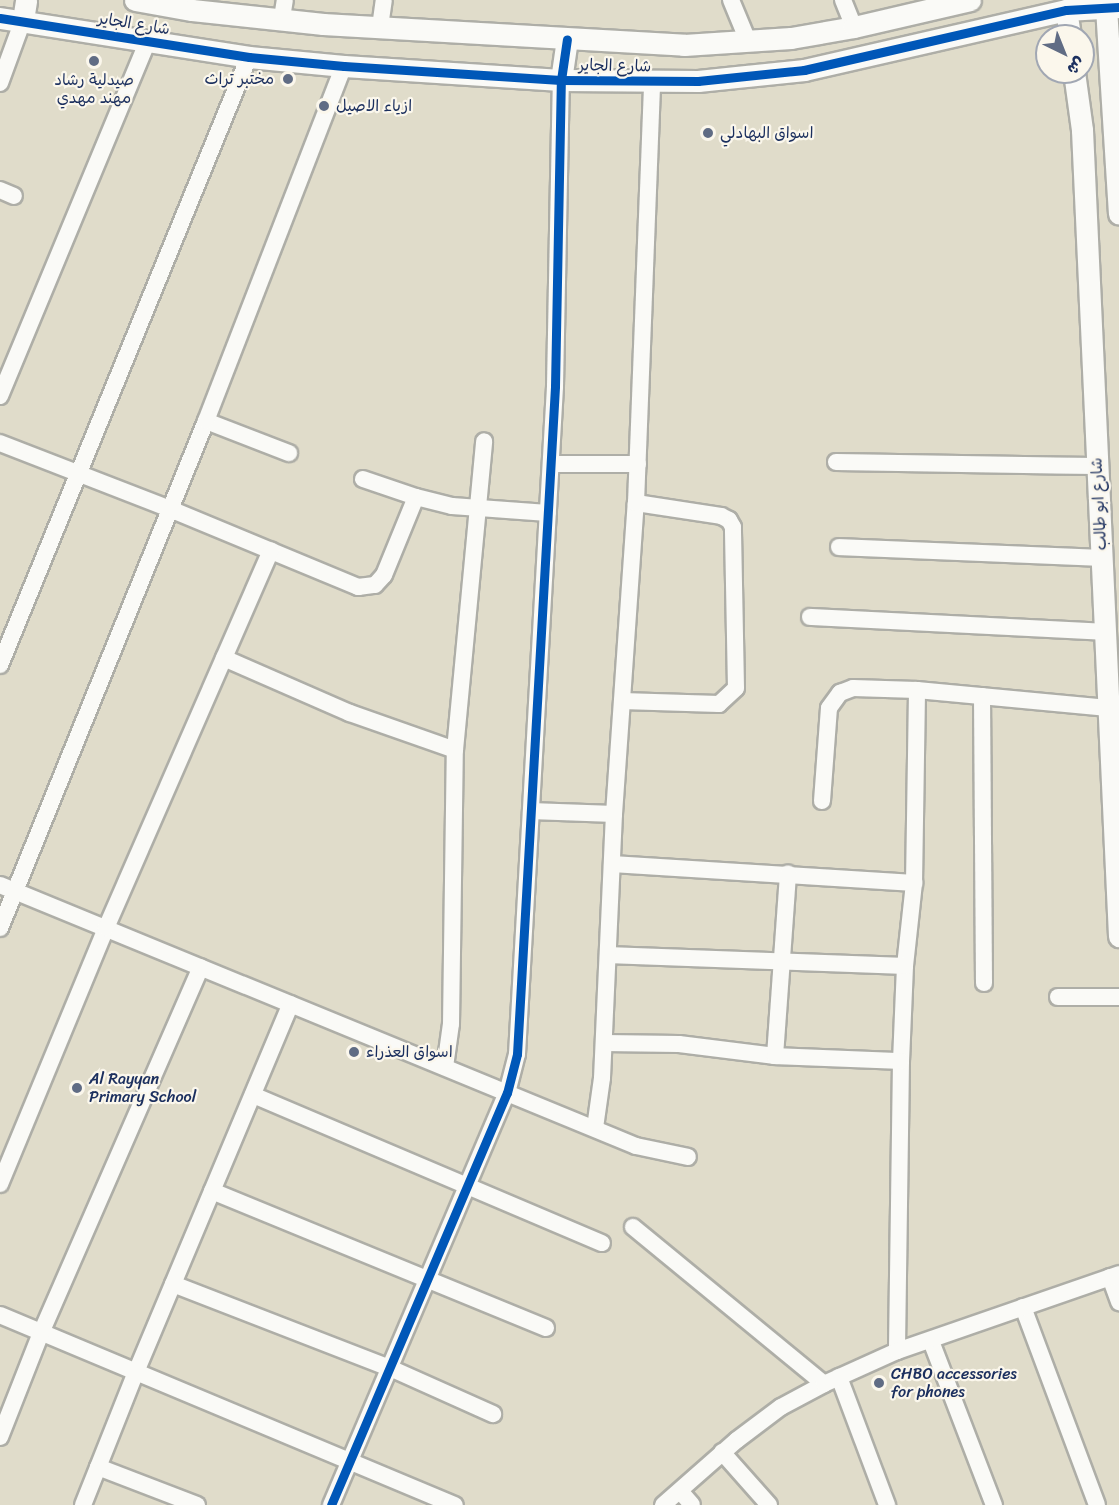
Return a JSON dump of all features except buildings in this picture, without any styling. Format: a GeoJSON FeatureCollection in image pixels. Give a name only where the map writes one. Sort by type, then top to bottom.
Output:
{"type":"FeatureCollection","features":[{"type":"Feature","properties":{"kind":"street","name":"شارع الجاير"},"geometry":{"type":"LineString","coordinates":[[135,0],[284,9],[380,27],[684,45],[791,38],[854,27],[960,1]]}},
{"type":"Feature","properties":{"kind":"street"},"geometry":{"type":"LineString","coordinates":[[380,27],[384,0]]}},
{"type":"Feature","properties":{"kind":"street"},"geometry":{"type":"LineString","coordinates":[[731,0],[748,41]]}},
{"type":"Feature","properties":{"kind":"street"},"geometry":{"type":"LineString","coordinates":[[843,0],[854,27]]}},
{"type":"Feature","properties":{"kind":"street","name":"شارع الجاير"},"geometry":{"type":"LineString","coordinates":[[0,18],[25,10],[147,42],[249,57],[344,66],[561,80],[698,81],[804,70],[1066,10],[1113,7]]}},
{"type":"Feature","properties":{"kind":"street"},"geometry":{"type":"LineString","coordinates":[[1113,7],[1119,214]]}},
{"type":"Feature","properties":{"kind":"street"},"geometry":{"type":"LineString","coordinates":[[0,83],[25,10]]}},
{"type":"Feature","properties":{"kind":"street"},"geometry":{"type":"LineString","coordinates":[[1066,10],[1068,24]]}},
{"type":"Feature","properties":{"kind":"street"},"geometry":{"type":"LineString","coordinates":[[332,1505],[507,1093],[517,1054],[555,386],[561,80],[567,39]]}},
{"type":"Feature","properties":{"kind":"street"},"geometry":{"type":"LineString","coordinates":[[0,396],[147,42]]}},
{"type":"Feature","properties":{"kind":"street"},"geometry":{"type":"LineString","coordinates":[[0,665],[249,57]]}},
{"type":"Feature","properties":{"kind":"street"},"geometry":{"type":"LineString","coordinates":[[0,928],[8,888],[206,421],[344,66]]}},
{"type":"Feature","properties":{"kind":"street"},"geometry":{"type":"LineString","coordinates":[[595,1128],[599,1112],[604,1043],[614,814],[636,503],[652,81]]}},
{"type":"Feature","properties":{"kind":"street","name":"شارع ابو طالب"},"geometry":{"type":"LineString","coordinates":[[1076,84],[1082,130],[1119,936]]}},
{"type":"Feature","properties":{"kind":"street"},"geometry":{"type":"LineString","coordinates":[[1082,130],[1115,125]]}},
{"type":"Feature","properties":{"kind":"street"},"geometry":{"type":"LineString","coordinates":[[206,421],[289,453]]}},
{"type":"Feature","properties":{"kind":"street"},"geometry":{"type":"LineString","coordinates":[[444,1067],[451,1024],[455,750],[484,441]]}},
{"type":"Feature","properties":{"kind":"street"},"geometry":{"type":"LineString","coordinates":[[0,443],[170,509],[358,587],[375,585],[384,575],[416,497]]}},
{"type":"Feature","properties":{"kind":"street"},"geometry":{"type":"LineString","coordinates":[[836,462],[1097,466]]}},
{"type":"Feature","properties":{"kind":"street"},"geometry":{"type":"LineString","coordinates":[[551,464],[638,464]]}},
{"type":"Feature","properties":{"kind":"street"},"geometry":{"type":"LineString","coordinates":[[363,478],[416,497],[452,506],[548,513]]}},
{"type":"Feature","properties":{"kind":"street"},"geometry":{"type":"LineString","coordinates":[[622,700],[719,704],[736,688],[733,527],[729,520],[721,516],[636,503]]}},
{"type":"Feature","properties":{"kind":"street"},"geometry":{"type":"LineString","coordinates":[[839,547],[1101,558]]}},
{"type":"Feature","properties":{"kind":"street"},"geometry":{"type":"LineString","coordinates":[[0,1184],[106,928],[271,551]]}},
{"type":"Feature","properties":{"kind":"street"},"geometry":{"type":"LineString","coordinates":[[810,617],[1105,632]]}},
{"type":"Feature","properties":{"kind":"street"},"geometry":{"type":"LineString","coordinates":[[224,658],[351,713],[455,750]]}},
{"type":"Feature","properties":{"kind":"street"},"geometry":{"type":"LineString","coordinates":[[822,801],[829,708],[840,693],[853,688],[917,690],[1108,708]]}},
{"type":"Feature","properties":{"kind":"street"},"geometry":{"type":"LineString","coordinates":[[897,1351],[900,1061],[905,966],[914,883],[917,690]]}},
{"type":"Feature","properties":{"kind":"street"},"geometry":{"type":"LineString","coordinates":[[982,696],[984,983]]}},
{"type":"Feature","properties":{"kind":"street"},"geometry":{"type":"LineString","coordinates":[[531,811],[614,814]]}},
{"type":"Feature","properties":{"kind":"street"},"geometry":{"type":"LineString","coordinates":[[612,864],[788,873],[914,883]]}},
{"type":"Feature","properties":{"kind":"street"},"geometry":{"type":"LineString","coordinates":[[775,1056],[788,873]]}},
{"type":"Feature","properties":{"kind":"street"},"geometry":{"type":"LineString","coordinates":[[8,888],[636,1146],[688,1157]]}},
{"type":"Feature","properties":{"kind":"street"},"geometry":{"type":"LineString","coordinates":[[608,954],[905,966]]}},
{"type":"Feature","properties":{"kind":"street"},"geometry":{"type":"LineString","coordinates":[[0,1437],[41,1333],[201,967]]}},
{"type":"Feature","properties":{"kind":"street"},"geometry":{"type":"LineString","coordinates":[[1058,997],[1119,997]]}},
{"type":"Feature","properties":{"kind":"street"},"geometry":{"type":"LineString","coordinates":[[83,1505],[136,1372],[291,1004]]}},
{"type":"Feature","properties":{"kind":"street"},"geometry":{"type":"LineString","coordinates":[[604,1043],[679,1044],[775,1056],[900,1061]]}},
{"type":"Feature","properties":{"kind":"street"},"geometry":{"type":"LineString","coordinates":[[253,1095],[602,1243]]}},
{"type":"Feature","properties":{"kind":"street"},"geometry":{"type":"LineString","coordinates":[[212,1191],[428,1277],[546,1328]]}},
{"type":"Feature","properties":{"kind":"street"},"geometry":{"type":"LineString","coordinates":[[633,1227],[832,1380],[887,1505]]}},
{"type":"Feature","properties":{"kind":"street"},"geometry":{"type":"LineString","coordinates":[[663,1505],[722,1452],[781,1407],[832,1380],[897,1351],[1114,1276],[1119,1302]]}},
{"type":"Feature","properties":{"kind":"street"},"geometry":{"type":"LineString","coordinates":[[173,1284],[390,1368],[494,1414]]}},
{"type":"Feature","properties":{"kind":"street"},"geometry":{"type":"LineString","coordinates":[[1023,1307],[1097,1505]]}},
{"type":"Feature","properties":{"kind":"street"},"geometry":{"type":"LineString","coordinates":[[0,1315],[455,1505]]}},
{"type":"Feature","properties":{"kind":"street"},"geometry":{"type":"LineString","coordinates":[[931,1341],[994,1505]]}},
{"type":"Feature","properties":{"kind":"street"},"geometry":{"type":"LineString","coordinates":[[722,1452],[769,1505]]}},
{"type":"Feature","properties":{"kind":"street"},"geometry":{"type":"LineString","coordinates":[[98,1467],[197,1505]]}},
{"type":"Feature","properties":{"kind":"street"},"geometry":{"type":"LineString","coordinates":[[680,1491],[692,1505]]}},
{"type":"Feature","properties":{"kind":"cycle path"},"geometry":{"type":"LineString","coordinates":[[0,18],[249,57],[344,66],[561,80],[698,81],[804,70],[1066,10],[1119,7]]}},
{"type":"Feature","properties":{"kind":"cycle path"},"geometry":{"type":"LineString","coordinates":[[331,1505],[507,1093],[517,1054],[555,386],[561,80],[567,39]]}},
{"type":"Feature","properties":{"kind":"place","name":"صيدلية رشاد مهند مهدي"},"geometry":{"type":"Point","coordinates":[94,61]}},
{"type":"Feature","properties":{"kind":"place","name":"مختبر تراث"},"geometry":{"type":"Point","coordinates":[288,79]}},
{"type":"Feature","properties":{"kind":"place","name":"ازياء الاصيل"},"geometry":{"type":"Point","coordinates":[324,106]}},
{"type":"Feature","properties":{"kind":"place","name":"اسواق البهادلي"},"geometry":{"type":"Point","coordinates":[708,133]}},
{"type":"Feature","properties":{"kind":"place","name":"اسواق العذراء"},"geometry":{"type":"Point","coordinates":[354,1052]}},
{"type":"Feature","properties":{"kind":"place","name":"Al Rayyan Primary School"},"geometry":{"type":"Point","coordinates":[77,1088]}},
{"type":"Feature","properties":{"kind":"place","name":"CHBO accessories for phones"},"geometry":{"type":"Point","coordinates":[879,1383]}}]}
